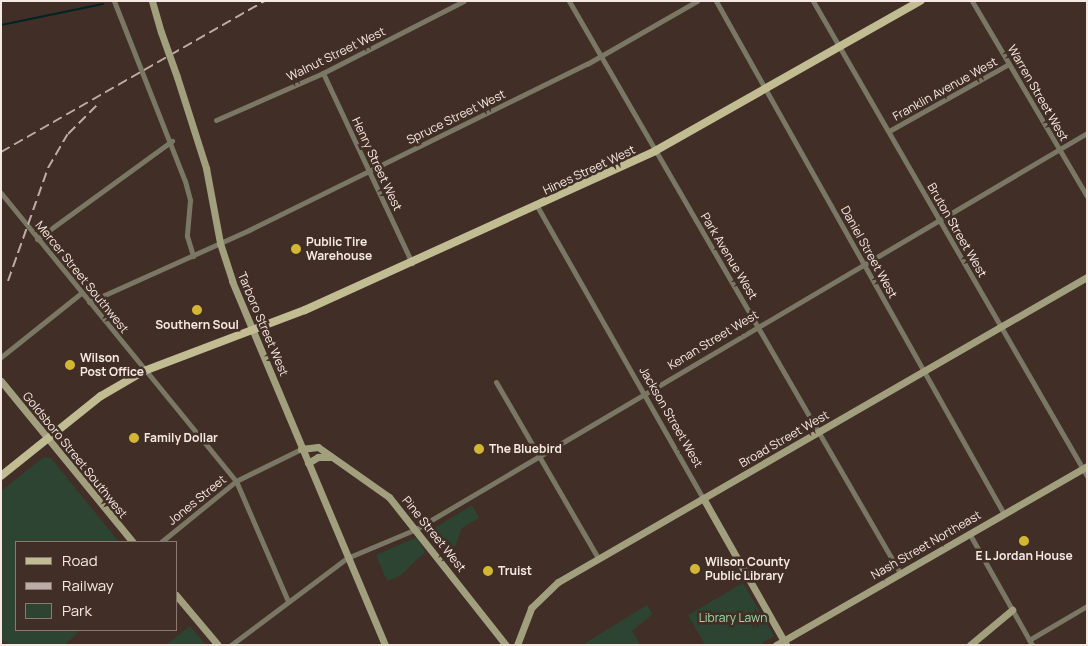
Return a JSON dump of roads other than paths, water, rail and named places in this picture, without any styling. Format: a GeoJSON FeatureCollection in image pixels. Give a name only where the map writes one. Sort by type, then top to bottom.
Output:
{"type":"FeatureCollection","features":[{"type":"Feature","properties":{"kind":"main road","name":"Hines Street West"},"geometry":{"type":"LineString","coordinates":[[1,476],[101,396],[144,371],[254,331],[412,263],[655,151],[766,90],[920,1]]}},
{"type":"Feature","properties":{"kind":"street"},"geometry":{"type":"LineString","coordinates":[[114,1],[141,74],[172,141],[190,200],[187,236],[193,256]]}},
{"type":"Feature","properties":{"kind":"street","name":"Tarboro Street West"},"geometry":{"type":"LineString","coordinates":[[152,1],[206,168],[220,243],[301,450],[385,645]]}},
{"type":"Feature","properties":{"kind":"street","name":"Walnut Street West"},"geometry":{"type":"LineString","coordinates":[[216,120],[323,73],[464,1]]}},
{"type":"Feature","properties":{"kind":"street","name":"Park Avenue West"},"geometry":{"type":"LineString","coordinates":[[569,1],[900,573]]}},
{"type":"Feature","properties":{"kind":"street","name":"Spruce Street West"},"geometry":{"type":"LineString","coordinates":[[89,302],[193,256],[600,56],[697,1]]}},
{"type":"Feature","properties":{"kind":"street","name":"Daniel Street West"},"geometry":{"type":"LineString","coordinates":[[716,1],[1004,514]]}},
{"type":"Feature","properties":{"kind":"street","name":"Bruton Street West"},"geometry":{"type":"LineString","coordinates":[[813,1],[1000,326],[1084,467],[1087,476]]}},
{"type":"Feature","properties":{"kind":"street","name":"Warren Street West"},"geometry":{"type":"LineString","coordinates":[[972,1],[1087,196]]}},
{"type":"Feature","properties":{"kind":"street","name":"Franklin Avenue West"},"geometry":{"type":"LineString","coordinates":[[889,131],[1010,64]]}},
{"type":"Feature","properties":{"kind":"street","name":"Henry Street West"},"geometry":{"type":"LineString","coordinates":[[323,73],[412,263]]}},
{"type":"Feature","properties":{"kind":"street","name":"Kenan Street West"},"geometry":{"type":"LineString","coordinates":[[231,645],[347,558],[416,529],[1087,132]]}},
{"type":"Feature","properties":{"kind":"street"},"geometry":{"type":"LineString","coordinates":[[37,239],[172,141]]}},
{"type":"Feature","properties":{"kind":"street","name":"Mercer Street Southwest"},"geometry":{"type":"LineString","coordinates":[[1,193],[80,294],[89,302],[236,481],[288,601]]}},
{"type":"Feature","properties":{"kind":"street","name":"Jackson Street West"},"geometry":{"type":"LineString","coordinates":[[537,206],[785,642]]}},
{"type":"Feature","properties":{"kind":"street","name":"Broad Street West"},"geometry":{"type":"LineString","coordinates":[[517,645],[524,620],[541,596],[598,558],[820,432],[1087,276]]}},
{"type":"Feature","properties":{"kind":"street"},"geometry":{"type":"LineString","coordinates":[[1,357],[80,294]]}},
{"type":"Feature","properties":{"kind":"street","name":"Goldsboro Street Southwest"},"geometry":{"type":"LineString","coordinates":[[1,382],[132,541]]}},
{"type":"Feature","properties":{"kind":"street"},"geometry":{"type":"LineString","coordinates":[[496,382],[538,458],[598,558]]}},
{"type":"Feature","properties":{"kind":"street","name":"Pine Street West"},"geometry":{"type":"LineString","coordinates":[[301,450],[318,448],[332,456],[389,498],[416,529],[506,645]]}},
{"type":"Feature","properties":{"kind":"street","name":"Jones Street"},"geometry":{"type":"LineString","coordinates":[[162,541],[236,481],[301,450]]}},
{"type":"Feature","properties":{"kind":"street"},"geometry":{"type":"LineString","coordinates":[[308,463],[318,457],[332,456]]}},
{"type":"Feature","properties":{"kind":"street","name":"Nash Street Northeast"},"geometry":{"type":"LineString","coordinates":[[776,645],[785,642],[1084,467]]}},
{"type":"Feature","properties":{"kind":"street"},"geometry":{"type":"LineString","coordinates":[[969,533],[1030,642],[1087,606]]}},
{"type":"Feature","properties":{"kind":"street"},"geometry":{"type":"LineString","coordinates":[[178,596],[218,645]]}},
{"type":"Feature","properties":{"kind":"street"},"geometry":{"type":"LineString","coordinates":[[970,645],[1012,610]]}},
{"type":"Feature","properties":{"kind":"waterway"},"geometry":{"type":"LineString","coordinates":[[1,25],[103,4]]}},
{"type":"Feature","properties":{"kind":"railway"},"geometry":{"type":"LineString","coordinates":[[1,152],[265,1]]}},
{"type":"Feature","properties":{"kind":"railway"},"geometry":{"type":"LineString","coordinates":[[8,281],[48,168],[68,134],[100,102]]}},
{"type":"Feature","properties":{"kind":"place","name":"Public Tire Warehouse"},"geometry":{"type":"Point","coordinates":[296,249]}},
{"type":"Feature","properties":{"kind":"place","name":"Southern Soul"},"geometry":{"type":"Point","coordinates":[197,310]}},
{"type":"Feature","properties":{"kind":"place","name":"Wilson Post Office"},"geometry":{"type":"Point","coordinates":[70,365]}},
{"type":"Feature","properties":{"kind":"place","name":"Family Dollar"},"geometry":{"type":"Point","coordinates":[134,438]}},
{"type":"Feature","properties":{"kind":"place","name":"The Bluebird"},"geometry":{"type":"Point","coordinates":[479,449]}},
{"type":"Feature","properties":{"kind":"place","name":"E L Jordan House"},"geometry":{"type":"Point","coordinates":[1024,541]}},
{"type":"Feature","properties":{"kind":"place","name":"Wilson County Public Library"},"geometry":{"type":"Point","coordinates":[695,569]}},
{"type":"Feature","properties":{"kind":"place","name":"Truist"},"geometry":{"type":"Point","coordinates":[488,571]}},
{"type":"Feature","properties":{"kind":"park label","name":"Library Lawn"},"geometry":{"type":"Point","coordinates":[733,618]}}]}
